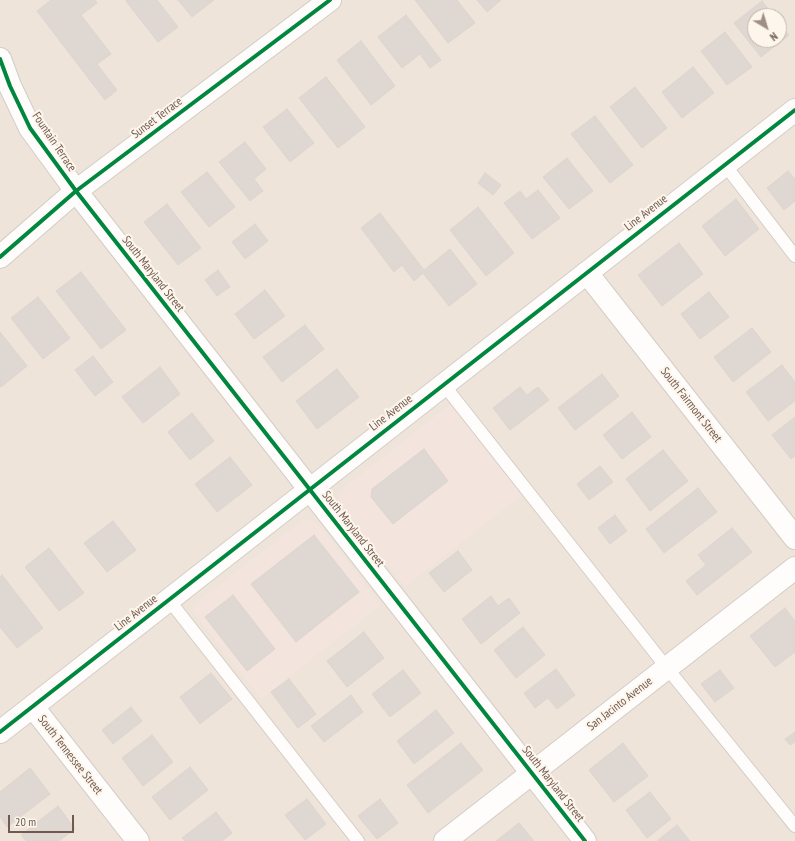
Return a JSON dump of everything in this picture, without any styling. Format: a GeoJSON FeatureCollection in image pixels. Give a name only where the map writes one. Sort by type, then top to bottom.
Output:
{"type":"FeatureCollection","features":[{"type":"Feature","properties":{"kind":"street","name":"Sunset Terrace"},"geometry":{"type":"LineString","coordinates":[[0,257],[76,192],[307,7],[330,0]]}},
{"type":"Feature","properties":{"kind":"street","name":"Fountain Terrace"},"geometry":{"type":"LineString","coordinates":[[0,59],[10,86],[30,128],[76,192]]}},
{"type":"Feature","properties":{"kind":"street","name":"Line Avenue"},"geometry":{"type":"LineString","coordinates":[[0,732],[795,110]]}},
{"type":"Feature","properties":{"kind":"street","name":"South Maryland Street"},"geometry":{"type":"LineString","coordinates":[[76,192],[585,841]]}},
{"type":"Feature","properties":{"kind":"street","name":"South Fairmont Street"},"geometry":{"type":"LineString","coordinates":[[587,273],[795,538]]}},
{"type":"Feature","properties":{"kind":"street","name":"San Jacinto Avenue"},"geometry":{"type":"LineString","coordinates":[[445,841],[795,568]]}},
{"type":"Feature","properties":{"kind":"street","name":"South Tennessee Street"},"geometry":{"type":"LineString","coordinates":[[32,707],[138,841]]}},
{"type":"Feature","properties":{"kind":"lane"},"geometry":{"type":"LineString","coordinates":[[725,165],[795,256]]}},
{"type":"Feature","properties":{"kind":"lane"},"geometry":{"type":"LineString","coordinates":[[444,385],[667,668],[795,826]]}},
{"type":"Feature","properties":{"kind":"lane"},"geometry":{"type":"LineString","coordinates":[[169,600],[358,841]]}},
{"type":"Feature","properties":{"kind":"shaded area"},"geometry":{"type":"Polygon","coordinates":[[[0,0],[795,0],[795,841],[0,841],[0,0]]]}},
{"type":"Feature","properties":{"kind":"shaded area"},"geometry":{"type":"Polygon","coordinates":[[[452,403],[522,495],[405,587],[341,506],[338,497],[342,489],[452,403]]]}},
{"type":"Feature","properties":{"kind":"shaded area"},"geometry":{"type":"Polygon","coordinates":[[[311,519],[320,525],[381,605],[261,699],[193,612],[193,605],[303,520],[311,519]]]}},
{"type":"Feature","properties":{"kind":"building"},"geometry":{"type":"Polygon","coordinates":[[[51,0],[95,0],[97,3],[81,15],[111,54],[97,64],[117,90],[105,100],[37,11],[51,0]]]}},
{"type":"Feature","properties":{"kind":"building"},"geometry":{"type":"Polygon","coordinates":[[[157,0],[178,27],[158,42],[126,1],[157,0]]]}},
{"type":"Feature","properties":{"kind":"building"},"geometry":{"type":"Polygon","coordinates":[[[178,0],[214,0],[192,17],[178,0]]]}},
{"type":"Feature","properties":{"kind":"building"},"geometry":{"type":"Polygon","coordinates":[[[415,0],[457,0],[475,23],[448,43],[415,0]]]}},
{"type":"Feature","properties":{"kind":"building"},"geometry":{"type":"Polygon","coordinates":[[[477,0],[501,0],[487,12],[477,0]]]}},
{"type":"Feature","properties":{"kind":"building"},"geometry":{"type":"Polygon","coordinates":[[[762,1],[768,8],[753,8],[762,1]]]}},
{"type":"Feature","properties":{"kind":"building"},"geometry":{"type":"Polygon","coordinates":[[[747,13],[747,39],[734,23],[747,13]]]}},
{"type":"Feature","properties":{"kind":"building"},"geometry":{"type":"Polygon","coordinates":[[[406,15],[441,60],[430,68],[420,54],[402,68],[378,37],[406,15]]]}},
{"type":"Feature","properties":{"kind":"building"},"geometry":{"type":"Polygon","coordinates":[[[725,32],[752,67],[727,85],[701,51],[725,32]]]}},
{"type":"Feature","properties":{"kind":"building"},"geometry":{"type":"Polygon","coordinates":[[[361,41],[395,86],[371,105],[337,60],[361,41]]]}},
{"type":"Feature","properties":{"kind":"building"},"geometry":{"type":"Polygon","coordinates":[[[754,48],[772,48],[761,57],[754,48]]]}},
{"type":"Feature","properties":{"kind":"building"},"geometry":{"type":"Polygon","coordinates":[[[693,67],[714,93],[682,118],[662,92],[693,67]]]}},
{"type":"Feature","properties":{"kind":"building"},"geometry":{"type":"Polygon","coordinates":[[[326,77],[365,127],[338,148],[299,98],[326,77]]]}},
{"type":"Feature","properties":{"kind":"building"},"geometry":{"type":"Polygon","coordinates":[[[635,87],[667,128],[642,148],[610,107],[635,87]]]}},
{"type":"Feature","properties":{"kind":"building"},"geometry":{"type":"Polygon","coordinates":[[[287,109],[314,143],[290,162],[263,127],[287,109]]]}},
{"type":"Feature","properties":{"kind":"building"},"geometry":{"type":"Polygon","coordinates":[[[595,116],[633,165],[610,183],[571,134],[595,116]]]}},
{"type":"Feature","properties":{"kind":"building"},"geometry":{"type":"Polygon","coordinates":[[[245,142],[266,169],[254,179],[263,191],[250,201],[219,162],[245,142]]]}},
{"type":"Feature","properties":{"kind":"building"},"geometry":{"type":"Polygon","coordinates":[[[567,158],[593,191],[569,209],[543,177],[567,158]]]}},
{"type":"Feature","properties":{"kind":"building"},"geometry":{"type":"Polygon","coordinates":[[[788,171],[795,179],[795,201],[784,210],[767,188],[788,171]]]}},
{"type":"Feature","properties":{"kind":"building"},"geometry":{"type":"Polygon","coordinates":[[[207,172],[235,207],[209,227],[181,192],[207,172]]]}},
{"type":"Feature","properties":{"kind":"building"},"geometry":{"type":"Polygon","coordinates":[[[485,173],[501,185],[493,195],[478,183],[485,173]]]}},
{"type":"Feature","properties":{"kind":"building"},"geometry":{"type":"Polygon","coordinates":[[[538,190],[560,218],[532,239],[504,203],[520,191],[526,199],[538,190]]]}},
{"type":"Feature","properties":{"kind":"building"},"geometry":{"type":"Polygon","coordinates":[[[736,199],[759,229],[725,256],[702,226],[736,199]]]}},
{"type":"Feature","properties":{"kind":"building"},"geometry":{"type":"Polygon","coordinates":[[[167,204],[201,248],[178,265],[144,222],[167,204]]]}},
{"type":"Feature","properties":{"kind":"building"},"geometry":{"type":"Polygon","coordinates":[[[478,207],[514,253],[486,276],[450,230],[478,207]]]}},
{"type":"Feature","properties":{"kind":"building"},"geometry":{"type":"Polygon","coordinates":[[[380,213],[424,270],[450,249],[477,284],[449,306],[423,273],[414,281],[402,265],[394,272],[361,228],[380,213]]]}},
{"type":"Feature","properties":{"kind":"building"},"geometry":{"type":"Polygon","coordinates":[[[255,224],[268,241],[245,259],[232,242],[255,224]]]}},
{"type":"Feature","properties":{"kind":"building"},"geometry":{"type":"Polygon","coordinates":[[[679,243],[703,274],[662,306],[638,275],[679,243]]]}},
{"type":"Feature","properties":{"kind":"building"},"geometry":{"type":"Polygon","coordinates":[[[218,270],[230,287],[217,296],[205,280],[218,270]]]}},
{"type":"Feature","properties":{"kind":"building"},"geometry":{"type":"Polygon","coordinates":[[[81,272],[126,330],[101,349],[56,291],[81,272]]]}},
{"type":"Feature","properties":{"kind":"building"},"geometry":{"type":"Polygon","coordinates":[[[265,290],[285,316],[254,339],[235,314],[265,290]]]}},
{"type":"Feature","properties":{"kind":"building"},"geometry":{"type":"Polygon","coordinates":[[[709,292],[729,317],[700,339],[681,314],[709,292]]]}},
{"type":"Feature","properties":{"kind":"building"},"geometry":{"type":"Polygon","coordinates":[[[38,297],[70,338],[43,359],[11,318],[38,297]]]}},
{"type":"Feature","properties":{"kind":"building"},"geometry":{"type":"Polygon","coordinates":[[[305,325],[324,349],[282,382],[263,357],[305,325]]]}},
{"type":"Feature","properties":{"kind":"building"},"geometry":{"type":"Polygon","coordinates":[[[752,328],[771,352],[733,382],[714,357],[752,328]]]}},
{"type":"Feature","properties":{"kind":"building"},"geometry":{"type":"Polygon","coordinates":[[[0,332],[27,366],[1,387],[0,385],[0,332]]]}},
{"type":"Feature","properties":{"kind":"building"},"geometry":{"type":"Polygon","coordinates":[[[93,356],[113,382],[95,396],[75,370],[93,356]]]}},
{"type":"Feature","properties":{"kind":"building"},"geometry":{"type":"Polygon","coordinates":[[[782,365],[795,382],[795,401],[768,421],[746,392],[782,365]]]}},
{"type":"Feature","properties":{"kind":"building"},"geometry":{"type":"Polygon","coordinates":[[[160,367],[180,394],[143,423],[122,397],[160,367]]]}},
{"type":"Feature","properties":{"kind":"building"},"geometry":{"type":"Polygon","coordinates":[[[337,369],[359,397],[317,429],[296,401],[337,369]]]}},
{"type":"Feature","properties":{"kind":"building"},"geometry":{"type":"Polygon","coordinates":[[[602,374],[619,396],[575,430],[558,408],[602,374]]]}},
{"type":"Feature","properties":{"kind":"building"},"geometry":{"type":"Polygon","coordinates":[[[520,387],[527,395],[538,387],[549,400],[510,430],[493,408],[520,387]]]}},
{"type":"Feature","properties":{"kind":"building"},"geometry":{"type":"Polygon","coordinates":[[[632,412],[651,437],[622,459],[603,435],[632,412]]]}},
{"type":"Feature","properties":{"kind":"building"},"geometry":{"type":"Polygon","coordinates":[[[192,413],[214,441],[190,460],[168,432],[192,413]]]}},
{"type":"Feature","properties":{"kind":"building"},"geometry":{"type":"Polygon","coordinates":[[[795,417],[795,456],[791,459],[772,435],[795,417]]]}},
{"type":"Feature","properties":{"kind":"building"},"geometry":{"type":"Polygon","coordinates":[[[424,449],[448,481],[393,524],[371,497],[372,489],[424,449]]]}},
{"type":"Feature","properties":{"kind":"building"},"geometry":{"type":"Polygon","coordinates":[[[663,450],[688,481],[650,511],[626,479],[663,450]]]}},
{"type":"Feature","properties":{"kind":"building"},"geometry":{"type":"Polygon","coordinates":[[[230,457],[252,485],[217,512],[195,484],[230,457]]]}},
{"type":"Feature","properties":{"kind":"building"},"geometry":{"type":"Polygon","coordinates":[[[600,466],[613,482],[589,500],[577,484],[600,466]]]}},
{"type":"Feature","properties":{"kind":"building"},"geometry":{"type":"Polygon","coordinates":[[[698,488],[717,512],[664,553],[646,529],[698,488]]]}},
{"type":"Feature","properties":{"kind":"building"},"geometry":{"type":"Polygon","coordinates":[[[615,515],[627,531],[610,544],[598,528],[615,515]]]}},
{"type":"Feature","properties":{"kind":"building"},"geometry":{"type":"Polygon","coordinates":[[[113,521],[136,550],[107,572],[84,543],[113,521]]]}},
{"type":"Feature","properties":{"kind":"building"},"geometry":{"type":"Polygon","coordinates":[[[732,528],[752,552],[697,595],[686,581],[706,565],[698,555],[732,528]]]}},
{"type":"Feature","properties":{"kind":"building"},"geometry":{"type":"Polygon","coordinates":[[[314,535],[359,592],[296,642],[251,584],[314,535]]]}},
{"type":"Feature","properties":{"kind":"building"},"geometry":{"type":"Polygon","coordinates":[[[49,548],[84,593],[59,611],[25,567],[49,548]]]}},
{"type":"Feature","properties":{"kind":"building"},"geometry":{"type":"Polygon","coordinates":[[[458,551],[472,570],[444,592],[429,573],[458,551]]]}},
{"type":"Feature","properties":{"kind":"building"},"geometry":{"type":"Polygon","coordinates":[[[2,575],[43,628],[17,648],[0,627],[0,577],[2,575]]]}},
{"type":"Feature","properties":{"kind":"building"},"geometry":{"type":"Polygon","coordinates":[[[233,595],[275,649],[247,671],[205,617],[233,595]]]}},
{"type":"Feature","properties":{"kind":"building"},"geometry":{"type":"Polygon","coordinates":[[[491,596],[498,606],[509,598],[520,613],[481,644],[462,619],[491,596]]]}},
{"type":"Feature","properties":{"kind":"building"},"geometry":{"type":"Polygon","coordinates":[[[785,608],[795,621],[795,652],[775,667],[750,636],[785,608]]]}},
{"type":"Feature","properties":{"kind":"building"},"geometry":{"type":"Polygon","coordinates":[[[523,627],[545,655],[516,678],[494,650],[523,627]]]}},
{"type":"Feature","properties":{"kind":"building"},"geometry":{"type":"Polygon","coordinates":[[[364,632],[384,658],[347,687],[327,661],[364,632]]]}},
{"type":"Feature","properties":{"kind":"building"},"geometry":{"type":"Polygon","coordinates":[[[556,669],[575,695],[557,709],[548,698],[535,708],[524,693],[556,669]]]}},
{"type":"Feature","properties":{"kind":"building"},"geometry":{"type":"Polygon","coordinates":[[[403,670],[421,693],[390,717],[372,694],[403,670]]]}},
{"type":"Feature","properties":{"kind":"building"},"geometry":{"type":"Polygon","coordinates":[[[720,670],[734,688],[715,702],[701,684],[720,670]]]}},
{"type":"Feature","properties":{"kind":"building"},"geometry":{"type":"Polygon","coordinates":[[[211,673],[232,699],[200,724],[180,697],[211,673]]]}},
{"type":"Feature","properties":{"kind":"building"},"geometry":{"type":"Polygon","coordinates":[[[289,679],[316,714],[298,728],[271,692],[289,679]]]}},
{"type":"Feature","properties":{"kind":"building"},"geometry":{"type":"Polygon","coordinates":[[[351,695],[363,712],[324,742],[311,726],[351,695]]]}},
{"type":"Feature","properties":{"kind":"building"},"geometry":{"type":"Polygon","coordinates":[[[131,707],[142,721],[113,744],[102,730],[131,707]]]}},
{"type":"Feature","properties":{"kind":"building"},"geometry":{"type":"Polygon","coordinates":[[[436,710],[454,733],[414,764],[397,741],[436,710]]]}},
{"type":"Feature","properties":{"kind":"building"},"geometry":{"type":"Polygon","coordinates":[[[795,732],[795,742],[790,745],[785,739],[795,732]]]}},
{"type":"Feature","properties":{"kind":"building"},"geometry":{"type":"Polygon","coordinates":[[[152,735],[173,762],[143,786],[122,758],[152,735]]]}},
{"type":"Feature","properties":{"kind":"building"},"geometry":{"type":"Polygon","coordinates":[[[461,743],[483,770],[428,813],[407,785],[461,743]]]}},
{"type":"Feature","properties":{"kind":"building"},"geometry":{"type":"Polygon","coordinates":[[[623,743],[648,776],[614,802],[589,770],[623,743]]]}},
{"type":"Feature","properties":{"kind":"building"},"geometry":{"type":"Polygon","coordinates":[[[190,767],[208,790],[170,820],[152,797],[190,767]]]}},
{"type":"Feature","properties":{"kind":"building"},"geometry":{"type":"Polygon","coordinates":[[[30,768],[50,794],[7,827],[0,817],[0,792],[30,768]]]}},
{"type":"Feature","properties":{"kind":"building"},"geometry":{"type":"Polygon","coordinates":[[[650,792],[671,819],[647,838],[626,810],[650,792]]]}},
{"type":"Feature","properties":{"kind":"building"},"geometry":{"type":"Polygon","coordinates":[[[307,799],[326,824],[305,840],[285,815],[307,799]]]}},
{"type":"Feature","properties":{"kind":"building"},"geometry":{"type":"Polygon","coordinates":[[[380,799],[398,823],[377,839],[358,816],[380,799]]]}},
{"type":"Feature","properties":{"kind":"building"},"geometry":{"type":"Polygon","coordinates":[[[58,806],[75,829],[59,841],[26,841],[21,835],[58,806]]]}},
{"type":"Feature","properties":{"kind":"building"},"geometry":{"type":"Polygon","coordinates":[[[216,812],[232,833],[222,841],[185,841],[182,838],[216,812]]]}},
{"type":"Feature","properties":{"kind":"building"},"geometry":{"type":"Polygon","coordinates":[[[519,823],[534,841],[496,841],[519,823]]]}},
{"type":"Feature","properties":{"kind":"building"},"geometry":{"type":"Polygon","coordinates":[[[677,825],[690,841],[657,841],[677,825]]]}},
{"type":"Feature","properties":{"kind":"cycle path"},"geometry":{"type":"LineString","coordinates":[[0,257],[76,191],[330,0]]}},
{"type":"Feature","properties":{"kind":"cycle path"},"geometry":{"type":"LineString","coordinates":[[0,59],[10,86],[30,128],[76,191],[585,841]]}},
{"type":"Feature","properties":{"kind":"cycle path"},"geometry":{"type":"LineString","coordinates":[[0,732],[795,110]]}}]}
